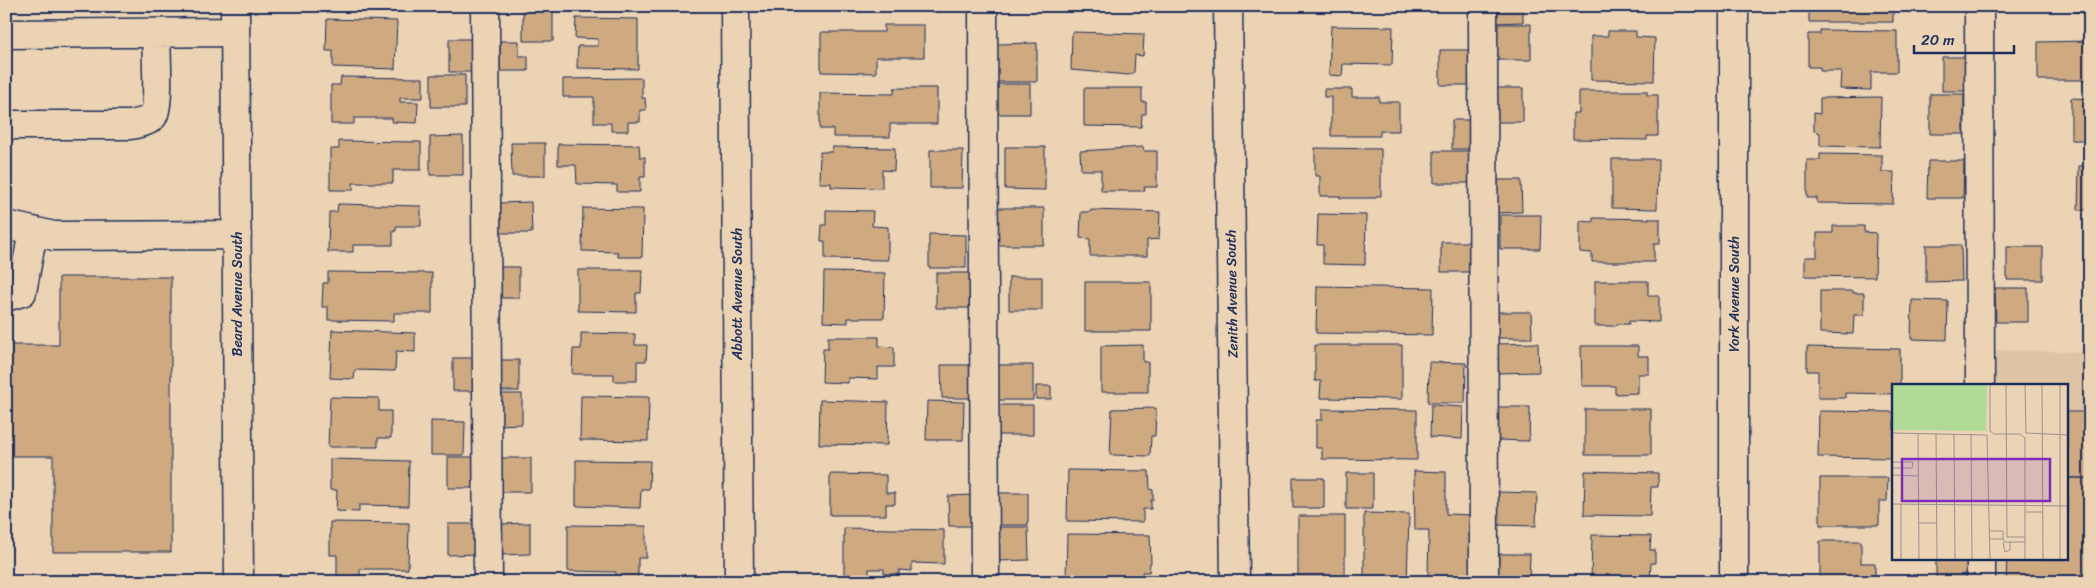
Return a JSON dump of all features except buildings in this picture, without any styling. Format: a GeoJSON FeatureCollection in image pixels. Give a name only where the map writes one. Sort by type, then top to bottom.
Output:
{"type":"FeatureCollection","features":[{"type":"Feature","properties":{"kind":"street"},"geometry":{"type":"LineString","coordinates":[[485,6],[488,582]]}},
{"type":"Feature","properties":{"kind":"street","name":"Abbott Avenue South"},"geometry":{"type":"LineString","coordinates":[[735,6],[739,582]]}},
{"type":"Feature","properties":{"kind":"street"},"geometry":{"type":"LineString","coordinates":[[983,6],[985,582]]}},
{"type":"Feature","properties":{"kind":"street","name":"Zenith Avenue South"},"geometry":{"type":"LineString","coordinates":[[1228,6],[1235,582]]}},
{"type":"Feature","properties":{"kind":"street"},"geometry":{"type":"LineString","coordinates":[[1483,6],[1484,582]]}},
{"type":"Feature","properties":{"kind":"street","name":"York Avenue South"},"geometry":{"type":"LineString","coordinates":[[1734,6],[1734,582]]}},
{"type":"Feature","properties":{"kind":"street"},"geometry":{"type":"LineString","coordinates":[[1979,6],[1980,384]]}},
{"type":"Feature","properties":{"kind":"street"},"geometry":{"type":"LineString","coordinates":[[6,34],[156,33],[235,19]]}},
{"type":"Feature","properties":{"kind":"street","name":"Beard Avenue South"},"geometry":{"type":"LineString","coordinates":[[235,19],[239,582]]}},
{"type":"Feature","properties":{"kind":"street"},"geometry":{"type":"LineString","coordinates":[[6,125],[131,125],[143,123],[153,116],[157,103],[156,33]]}},
{"type":"Feature","properties":{"kind":"street"},"geometry":{"type":"LineString","coordinates":[[6,225],[54,236],[237,235]]}},
{"type":"Feature","properties":{"kind":"street"},"geometry":{"type":"LineString","coordinates":[[6,297],[22,292],[33,231]]}},
{"type":"Feature","properties":{"kind":"street"},"geometry":{"type":"LineString","coordinates":[[1981,560],[1981,582]]}},
{"type":"Feature","properties":{"kind":"shaded area"},"geometry":{"type":"Polygon","coordinates":[[[1988,350],[2090,352],[2090,582],[1986,582],[1986,560],[2068,560],[2068,384],[1988,384],[1988,350]]]}}]}
